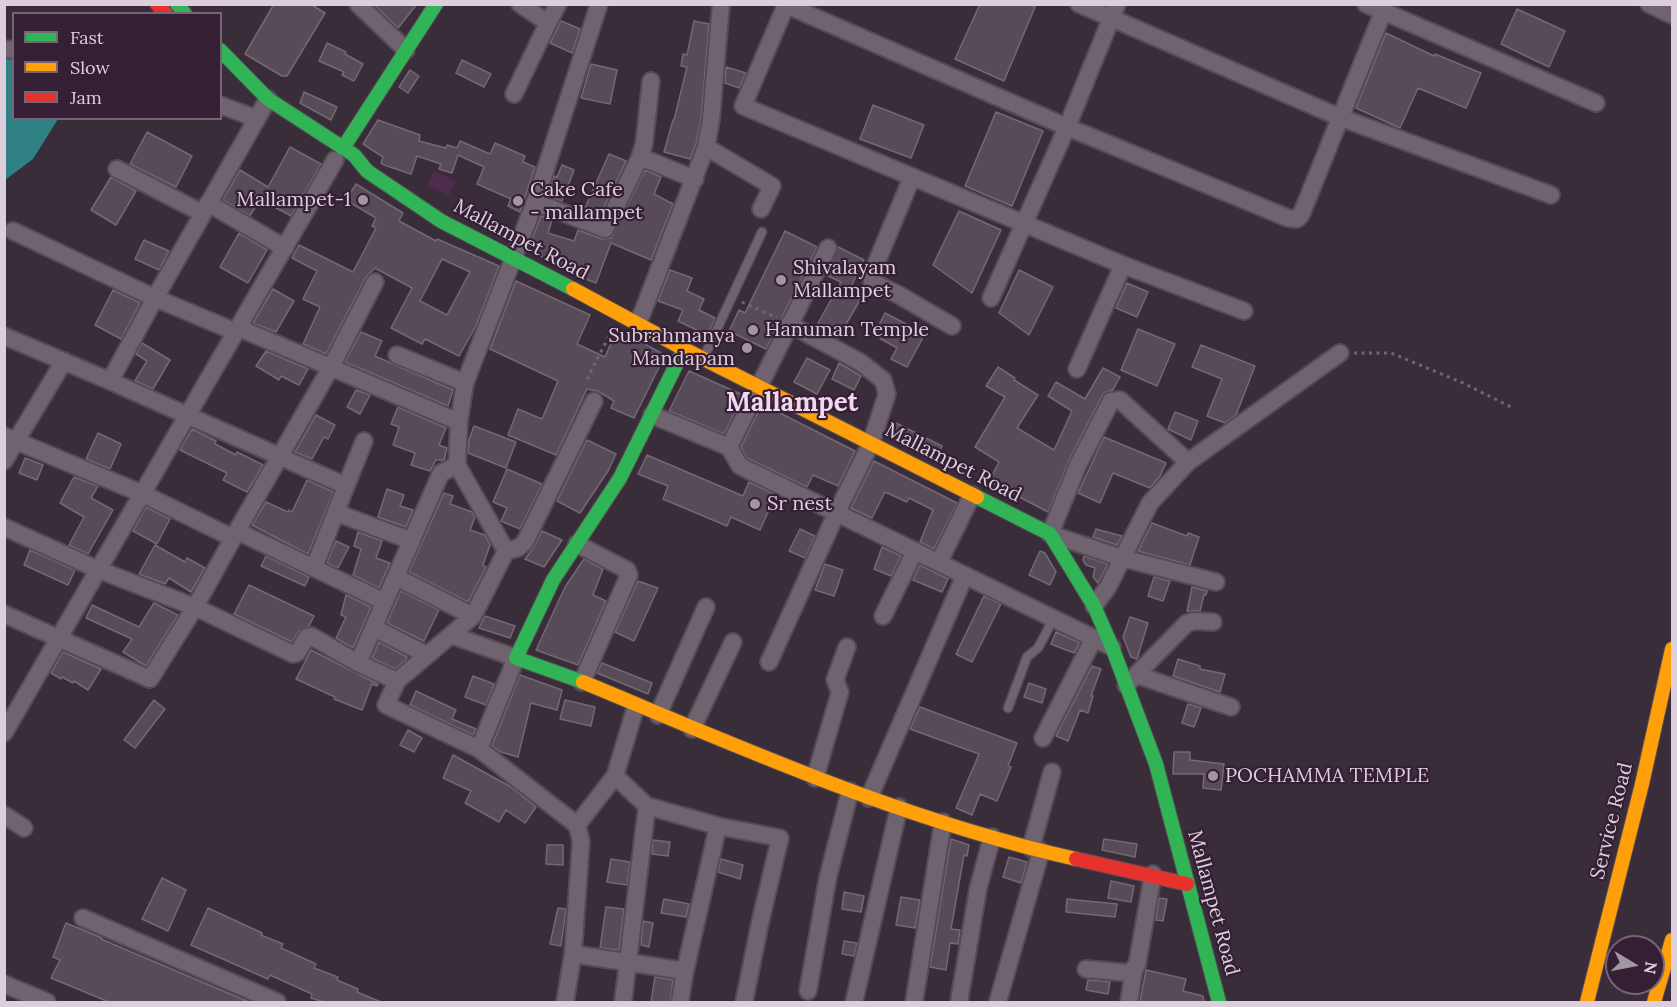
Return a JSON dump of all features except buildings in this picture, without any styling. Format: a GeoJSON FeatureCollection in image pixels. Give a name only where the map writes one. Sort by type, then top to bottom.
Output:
{"type":"FeatureCollection","features":[{"type":"Feature","properties":{"kind":"main road"},"geometry":{"type":"LineString","coordinates":[[335,154],[436,4]]}},
{"type":"Feature","properties":{"kind":"main road","name":"Mallampet Road"},"geometry":{"type":"LineString","coordinates":[[222,53],[258,107]]}},
{"type":"Feature","properties":{"kind":"main road","name":"Mallampet Road"},"geometry":{"type":"LineString","coordinates":[[222,71],[258,107],[335,154],[345,166],[367,171],[441,221],[684,349],[1050,534],[1094,606],[1112,647],[1131,680],[1220,1002]]}},
{"type":"Feature","properties":{"kind":"main road"},"geometry":{"type":"LineString","coordinates":[[684,349],[620,478],[553,580],[516,658],[582,682],[692,729],[869,798],[1036,850],[1153,874],[1187,884]]}},
{"type":"Feature","properties":{"kind":"main road","name":"Service Road"},"geometry":{"type":"LineString","coordinates":[[1587,1002],[1642,784],[1672,649]]}},
{"type":"Feature","properties":{"kind":"main road"},"geometry":{"type":"LineString","coordinates":[[1654,1002],[1672,940]]}},
{"type":"Feature","properties":{"kind":"street"},"geometry":{"type":"LineString","coordinates":[[358,4],[406,50]]}},
{"type":"Feature","properties":{"kind":"street"},"geometry":{"type":"LineString","coordinates":[[520,4],[548,23]]}},
{"type":"Feature","properties":{"kind":"street"},"geometry":{"type":"LineString","coordinates":[[514,94],[558,4]]}},
{"type":"Feature","properties":{"kind":"street"},"geometry":{"type":"LineString","coordinates":[[506,551],[457,465],[459,422],[465,382],[536,202],[599,4]]}},
{"type":"Feature","properties":{"kind":"street"},"geometry":{"type":"LineString","coordinates":[[638,324],[706,147],[711,120],[721,4]]}},
{"type":"Feature","properties":{"kind":"street"},"geometry":{"type":"LineString","coordinates":[[1079,4],[1114,12],[1339,117],[1551,195]]}},
{"type":"Feature","properties":{"kind":"street"},"geometry":{"type":"LineString","coordinates":[[1366,4],[1596,103]]}},
{"type":"Feature","properties":{"kind":"street"},"geometry":{"type":"LineString","coordinates":[[1649,4],[1672,15]]}},
{"type":"Feature","properties":{"kind":"street"},"geometry":{"type":"LineString","coordinates":[[1244,311],[1123,265],[743,106],[785,5],[1067,127],[1288,218],[1297,219],[1383,12]]}},
{"type":"Feature","properties":{"kind":"street"},"geometry":{"type":"LineString","coordinates":[[991,298],[1067,127],[1114,12]]}},
{"type":"Feature","properties":{"kind":"street"},"geometry":{"type":"LineString","coordinates":[[536,202],[606,229],[644,144],[651,81]]}},
{"type":"Feature","properties":{"kind":"street"},"geometry":{"type":"LineString","coordinates":[[110,381],[258,107],[222,105]]}},
{"type":"Feature","properties":{"kind":"street"},"geometry":{"type":"LineString","coordinates":[[706,147],[771,186],[761,209]]}},
{"type":"Feature","properties":{"kind":"street"},"geometry":{"type":"LineString","coordinates":[[4,733],[285,248],[335,154]]}},
{"type":"Feature","properties":{"kind":"street"},"geometry":{"type":"LineString","coordinates":[[640,157],[695,179]]}},
{"type":"Feature","properties":{"kind":"street"},"geometry":{"type":"LineString","coordinates":[[117,169],[205,208],[285,248]]}},
{"type":"Feature","properties":{"kind":"street"},"geometry":{"type":"LineString","coordinates":[[912,177],[873,271],[872,282],[899,295],[952,327]]}},
{"type":"Feature","properties":{"kind":"street"},"geometry":{"type":"LineString","coordinates":[[13,231],[155,298],[330,367],[459,422]]}},
{"type":"Feature","properties":{"kind":"street"},"geometry":{"type":"LineString","coordinates":[[729,447],[828,248]]}},
{"type":"Feature","properties":{"kind":"street"},"geometry":{"type":"LineString","coordinates":[[1077,369],[1123,265]]}},
{"type":"Feature","properties":{"kind":"street"},"geometry":{"type":"LineString","coordinates":[[4,614],[150,679],[195,607],[330,367],[375,282]]}},
{"type":"Feature","properties":{"kind":"street"},"geometry":{"type":"LineString","coordinates":[[769,662],[871,443],[887,394],[883,380],[860,362],[789,324]]}},
{"type":"Feature","properties":{"kind":"street"},"geometry":{"type":"LineString","coordinates":[[4,336],[345,486]]}},
{"type":"Feature","properties":{"kind":"street"},"geometry":{"type":"LineString","coordinates":[[1094,606],[1108,587],[1149,503],[1188,462],[1340,353]]}},
{"type":"Feature","properties":{"kind":"street"},"geometry":{"type":"LineString","coordinates":[[397,355],[465,382]]}},
{"type":"Feature","properties":{"kind":"street"},"geometry":{"type":"LineString","coordinates":[[4,461],[10,439],[64,361]]}},
{"type":"Feature","properties":{"kind":"street"},"geometry":{"type":"LineString","coordinates":[[1188,462],[1120,400],[1111,401],[1078,465],[1050,534],[1122,558],[1216,582]]}},
{"type":"Feature","properties":{"kind":"street"},"geometry":{"type":"LineString","coordinates":[[565,1002],[573,954],[581,841],[577,825],[479,749],[386,705],[397,681],[473,616],[506,551],[518,548],[525,542],[594,401]]}},
{"type":"Feature","properties":{"kind":"street"},"geometry":{"type":"LineString","coordinates":[[651,415],[729,447],[740,466],[1112,647]]}},
{"type":"Feature","properties":{"kind":"street"},"geometry":{"type":"LineString","coordinates":[[10,439],[314,568],[385,602]]}},
{"type":"Feature","properties":{"kind":"street"},"geometry":{"type":"LineString","coordinates":[[314,568],[364,441]]}},
{"type":"Feature","properties":{"kind":"street"},"geometry":{"type":"LineString","coordinates":[[358,663],[441,472],[457,465]]}},
{"type":"Feature","properties":{"kind":"street"},"geometry":{"type":"LineString","coordinates":[[939,562],[972,495]]}},
{"type":"Feature","properties":{"kind":"street"},"geometry":{"type":"LineString","coordinates":[[337,513],[412,541]]}},
{"type":"Feature","properties":{"kind":"street"},"geometry":{"type":"LineString","coordinates":[[4,527],[99,570],[195,607],[293,654],[297,653],[307,637],[311,636],[358,663],[397,681]]}},
{"type":"Feature","properties":{"kind":"street"},"geometry":{"type":"LineString","coordinates":[[577,544],[627,570],[629,575],[582,682]]}},
{"type":"Feature","properties":{"kind":"street"},"geometry":{"type":"LineString","coordinates":[[883,616],[915,551]]}},
{"type":"Feature","properties":{"kind":"street"},"geometry":{"type":"LineString","coordinates":[[869,798],[965,575]]}},
{"type":"Feature","properties":{"kind":"street"},"geometry":{"type":"LineString","coordinates":[[396,577],[473,616]]}},
{"type":"Feature","properties":{"kind":"street"},"geometry":{"type":"LineString","coordinates":[[658,715],[705,607]]}},
{"type":"Feature","properties":{"kind":"street"},"geometry":{"type":"LineString","coordinates":[[1213,622],[1187,623],[1131,680],[1231,706]]}},
{"type":"Feature","properties":{"kind":"street"},"geometry":{"type":"LineString","coordinates":[[374,628],[428,655]]}},
{"type":"Feature","properties":{"kind":"street"},"geometry":{"type":"LineString","coordinates":[[451,635],[516,658],[479,749]]}},
{"type":"Feature","properties":{"kind":"street"},"geometry":{"type":"LineString","coordinates":[[1043,738],[1094,638]]}},
{"type":"Feature","properties":{"kind":"street"},"geometry":{"type":"LineString","coordinates":[[692,729],[733,642]]}},
{"type":"Feature","properties":{"kind":"street"},"geometry":{"type":"LineString","coordinates":[[815,778],[840,692],[835,680],[847,647]]}},
{"type":"Feature","properties":{"kind":"street"},"geometry":{"type":"LineString","coordinates":[[577,825],[615,776],[636,706]]}},
{"type":"Feature","properties":{"kind":"street"},"geometry":{"type":"LineString","coordinates":[[998,1001],[1036,850],[1052,772]]}},
{"type":"Feature","properties":{"kind":"street"},"geometry":{"type":"LineString","coordinates":[[615,776],[647,806],[718,826],[780,838],[744,1002]]}},
{"type":"Feature","properties":{"kind":"street"},"geometry":{"type":"LineString","coordinates":[[807,991],[832,858],[850,791]]}},
{"type":"Feature","properties":{"kind":"street"},"geometry":{"type":"LineString","coordinates":[[623,1002],[647,806]]}},
{"type":"Feature","properties":{"kind":"street"},"geometry":{"type":"LineString","coordinates":[[854,1002],[898,807]]}},
{"type":"Feature","properties":{"kind":"street"},"geometry":{"type":"LineString","coordinates":[[4,815],[24,828]]}},
{"type":"Feature","properties":{"kind":"street"},"geometry":{"type":"LineString","coordinates":[[914,1002],[943,822]]}},
{"type":"Feature","properties":{"kind":"street"},"geometry":{"type":"LineString","coordinates":[[681,1002],[685,971],[718,826]]}},
{"type":"Feature","properties":{"kind":"street"},"geometry":{"type":"LineString","coordinates":[[959,1002],[978,889],[992,837]]}},
{"type":"Feature","properties":{"kind":"street"},"geometry":{"type":"LineString","coordinates":[[1129,1002],[1153,874]]}},
{"type":"Feature","properties":{"kind":"street"},"geometry":{"type":"LineString","coordinates":[[83,918],[273,1002]]}},
{"type":"Feature","properties":{"kind":"street"},"geometry":{"type":"LineString","coordinates":[[573,954],[685,971]]}},
{"type":"Feature","properties":{"kind":"street"},"geometry":{"type":"LineString","coordinates":[[1086,969],[1130,973],[1134,970]]}},
{"type":"Feature","properties":{"kind":"street"},"geometry":{"type":"LineString","coordinates":[[4,984],[47,1002]]}},
{"type":"Feature","properties":{"kind":"lane"},"geometry":{"type":"LineString","coordinates":[[703,358],[762,232]]}},
{"type":"Feature","properties":{"kind":"lane"},"geometry":{"type":"LineString","coordinates":[[1008,708],[1027,657],[1038,648],[1054,618]]}},
{"type":"Feature","properties":{"kind":"path"},"geometry":{"type":"LineString","coordinates":[[731,297],[789,324]]}},
{"type":"Feature","properties":{"kind":"path"},"geometry":{"type":"LineString","coordinates":[[587,379],[620,315]]}},
{"type":"Feature","properties":{"kind":"path"},"geometry":{"type":"LineString","coordinates":[[1340,353],[1390,353],[1463,383],[1512,408]]}},
{"type":"Feature","properties":{"kind":"shaded area"},"geometry":{"type":"Polygon","coordinates":[[[434,171],[456,181],[449,195],[427,185],[434,171]]]}},
{"type":"Feature","properties":{"kind":"water"},"geometry":{"type":"Polygon","coordinates":[[[5,58],[12,60],[12,120],[57,120],[33,159],[5,180],[5,58]]]}},
{"type":"Feature","properties":{"kind":"traffic: fast"},"geometry":{"type":"LineString","coordinates":[[177,4],[183,12]]}},
{"type":"Feature","properties":{"kind":"traffic: fast"},"geometry":{"type":"LineString","coordinates":[[343,148],[436,4]]}},
{"type":"Feature","properties":{"kind":"traffic: fast"},"geometry":{"type":"LineString","coordinates":[[222,52],[268,99],[354,155],[367,171],[441,221],[573,289]]}},
{"type":"Feature","properties":{"kind":"traffic: fast"},"geometry":{"type":"LineString","coordinates":[[583,682],[516,658],[553,580],[620,478],[684,349]]}},
{"type":"Feature","properties":{"kind":"traffic: fast"},"geometry":{"type":"LineString","coordinates":[[977,497],[1050,534],[1094,606],[1156,764],[1219,1002]]}},
{"type":"Feature","properties":{"kind":"traffic: slow"},"geometry":{"type":"LineString","coordinates":[[573,289],[684,349],[977,497]]}},
{"type":"Feature","properties":{"kind":"traffic: slow"},"geometry":{"type":"LineString","coordinates":[[1587,1002],[1642,784],[1672,649]]}},
{"type":"Feature","properties":{"kind":"traffic: slow"},"geometry":{"type":"LineString","coordinates":[[583,682],[765,757],[887,804],[949,825],[1076,859]]}},
{"type":"Feature","properties":{"kind":"traffic: slow"},"geometry":{"type":"LineString","coordinates":[[1654,1002],[1672,940]]}},
{"type":"Feature","properties":{"kind":"traffic: jam"},"geometry":{"type":"LineString","coordinates":[[157,4],[164,12]]}},
{"type":"Feature","properties":{"kind":"traffic: jam"},"geometry":{"type":"LineString","coordinates":[[1076,859],[1187,884]]}},
{"type":"Feature","properties":{"kind":"place","name":"Mallampet-1"},"geometry":{"type":"Point","coordinates":[363,200]}},
{"type":"Feature","properties":{"kind":"place","name":"Cake Cafe - mallampet"},"geometry":{"type":"Point","coordinates":[518,201]}},
{"type":"Feature","properties":{"kind":"place","name":"Shivalayam Mallampet"},"geometry":{"type":"Point","coordinates":[781,280]}},
{"type":"Feature","properties":{"kind":"place","name":"Hanuman Temple"},"geometry":{"type":"Point","coordinates":[753,330]}},
{"type":"Feature","properties":{"kind":"place","name":"Subrahmanya Mandapam"},"geometry":{"type":"Point","coordinates":[747,348]}},
{"type":"Feature","properties":{"kind":"place","name":"Sr nest"},"geometry":{"type":"Point","coordinates":[755,504]}},
{"type":"Feature","properties":{"kind":"place","name":"POCHAMMA TEMPLE"},"geometry":{"type":"Point","coordinates":[1213,776]}},
{"type":"Feature","properties":{"kind":"district","name":"Mallampet"},"geometry":{"type":"Point","coordinates":[792,404]}}]}
